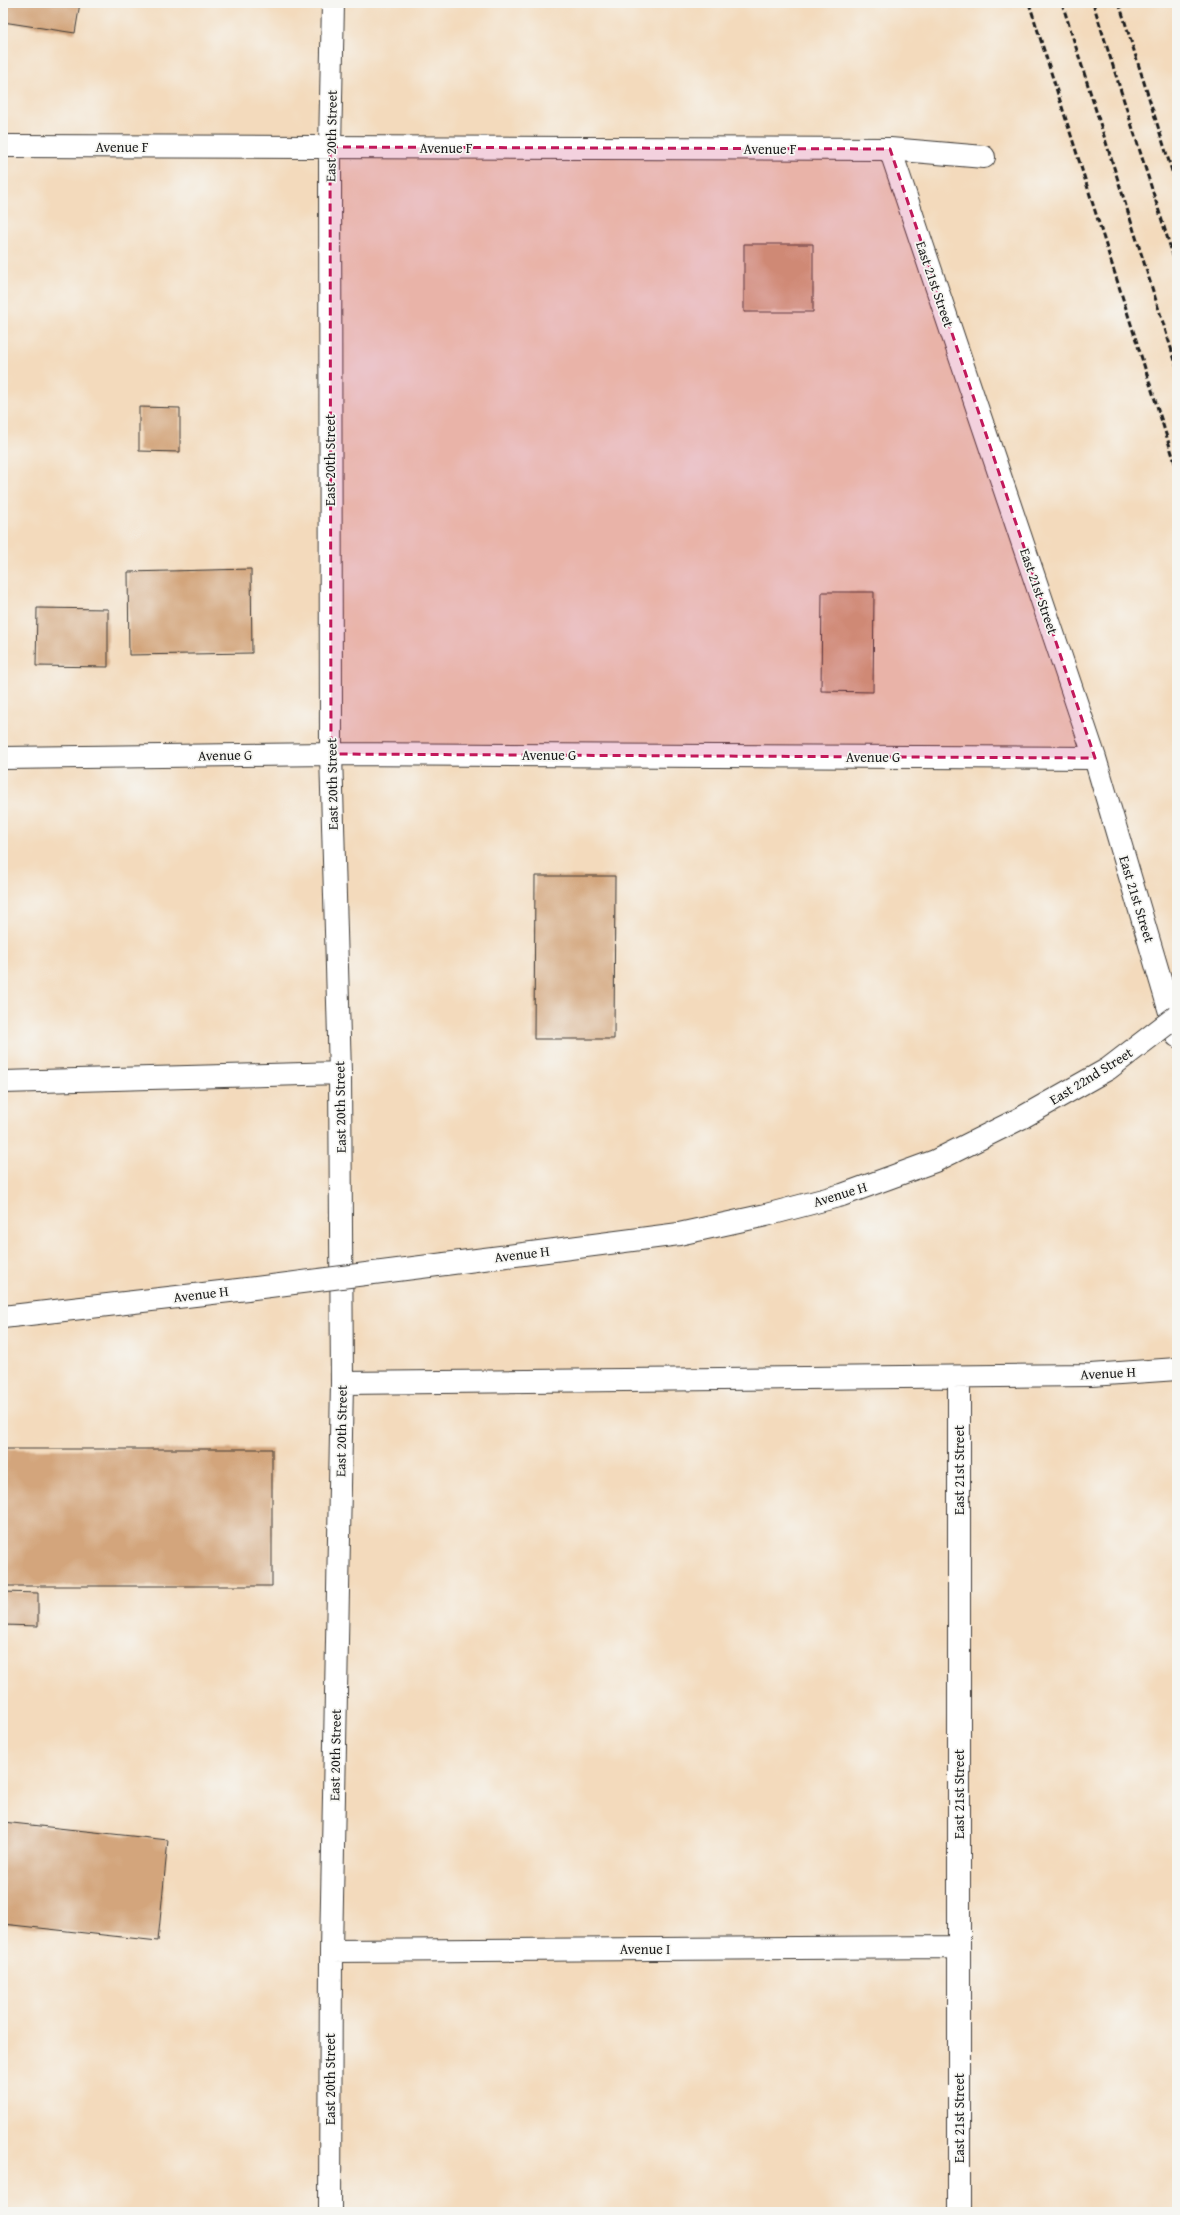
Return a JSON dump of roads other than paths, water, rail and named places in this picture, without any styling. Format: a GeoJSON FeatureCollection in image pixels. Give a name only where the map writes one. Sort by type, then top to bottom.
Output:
{"type":"FeatureCollection","features":[{"type":"Feature","properties":{"kind":"street","name":"East 20th Street"},"geometry":{"type":"LineString","coordinates":[[330,2212],[330,1951],[342,1383],[340,1073],[331,754],[330,147],[333,3]]}},
{"type":"Feature","properties":{"kind":"street","name":"Avenue F"},"geometry":{"type":"LineString","coordinates":[[3,146],[890,149],[984,157]]}},
{"type":"Feature","properties":{"kind":"street","name":"East 21st Street"},"geometry":{"type":"LineString","coordinates":[[890,149],[1095,758],[1177,1036]]}},
{"type":"Feature","properties":{"kind":"street","name":"Avenue G"},"geometry":{"type":"LineString","coordinates":[[3,758],[331,754],[1095,758]]}},
{"type":"Feature","properties":{"kind":"street","name":"East 22nd Street"},"geometry":{"type":"LineString","coordinates":[[1023,1117],[1108,1069],[1177,1016]]}},
{"type":"Feature","properties":{"kind":"street"},"geometry":{"type":"LineString","coordinates":[[3,1082],[340,1073]]}},
{"type":"Feature","properties":{"kind":"street","name":"Avenue H"},"geometry":{"type":"LineString","coordinates":[[3,1317],[247,1289],[679,1234],[766,1215],[842,1195],[935,1161],[1023,1117]]}},
{"type":"Feature","properties":{"kind":"street","name":"Avenue H"},"geometry":{"type":"LineString","coordinates":[[342,1383],[1091,1375],[1177,1369]]}},
{"type":"Feature","properties":{"kind":"street","name":"East 21st Street"},"geometry":{"type":"LineString","coordinates":[[959,1376],[959,2212]]}},
{"type":"Feature","properties":{"kind":"street","name":"Avenue I"},"geometry":{"type":"LineString","coordinates":[[330,1951],[959,1947]]}},
{"type":"Feature","properties":{"kind":"railway"},"geometry":{"type":"LineString","coordinates":[[1029,3],[1177,469]]}},
{"type":"Feature","properties":{"kind":"railway"},"geometry":{"type":"LineString","coordinates":[[1062,3],[1177,367]]}},
{"type":"Feature","properties":{"kind":"railway"},"geometry":{"type":"LineString","coordinates":[[1093,3],[1177,268]]}},
{"type":"Feature","properties":{"kind":"railway"},"geometry":{"type":"LineString","coordinates":[[1119,3],[1177,187]]}}]}
